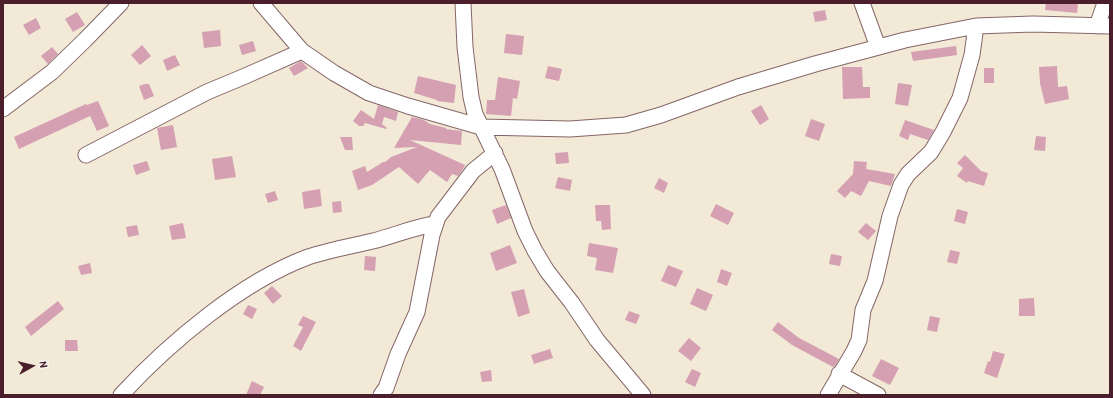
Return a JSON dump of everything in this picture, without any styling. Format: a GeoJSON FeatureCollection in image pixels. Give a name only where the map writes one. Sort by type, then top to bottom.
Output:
{"type":"FeatureCollection","features":[{"type":"Feature","properties":{"kind":"street"},"geometry":{"type":"LineString","coordinates":[[3,109],[52,72],[121,3]]}},
{"type":"Feature","properties":{"kind":"street"},"geometry":{"type":"LineString","coordinates":[[261,3],[302,51],[334,73],[369,93],[481,127],[570,129],[626,125],[661,115],[738,87],[815,64],[905,40],[976,26],[1033,24],[1103,26],[1105,3]]}},
{"type":"Feature","properties":{"kind":"street"},"geometry":{"type":"LineString","coordinates":[[463,3],[465,47],[471,97],[475,114],[502,169],[525,231],[535,252],[597,340],[643,395]]}},
{"type":"Feature","properties":{"kind":"street"},"geometry":{"type":"LineString","coordinates":[[862,3],[878,47]]}},
{"type":"Feature","properties":{"kind":"street"},"geometry":{"type":"LineString","coordinates":[[828,395],[859,340],[863,310],[876,282],[890,216],[901,185],[908,174],[931,152],[960,98],[972,55],[976,26]]}},
{"type":"Feature","properties":{"kind":"street"},"geometry":{"type":"LineString","coordinates":[[86,155],[207,92],[302,51]]}},
{"type":"Feature","properties":{"kind":"street"},"geometry":{"type":"LineString","coordinates":[[381,395],[386,388],[398,354],[417,312],[435,224],[443,209],[474,171],[495,154]]}},
{"type":"Feature","properties":{"kind":"street"},"geometry":{"type":"LineString","coordinates":[[121,395],[140,374],[175,342],[216,310],[267,277],[309,257],[375,241],[422,226],[435,224]]}},
{"type":"Feature","properties":{"kind":"street"},"geometry":{"type":"LineString","coordinates":[[839,374],[878,395]]}},
{"type":"Feature","properties":{"kind":"building"},"geometry":{"type":"Polygon","coordinates":[[[1046,3],[1078,3],[1077,13],[1045,10],[1046,3]]]}},
{"type":"Feature","properties":{"kind":"building"},"geometry":{"type":"Polygon","coordinates":[[[825,10],[827,20],[815,22],[813,12],[825,10]]]}},
{"type":"Feature","properties":{"kind":"building"},"geometry":{"type":"Polygon","coordinates":[[[77,12],[85,25],[73,32],[65,19],[77,12]]]}},
{"type":"Feature","properties":{"kind":"building"},"geometry":{"type":"Polygon","coordinates":[[[36,18],[41,28],[29,35],[23,25],[36,18]]]}},
{"type":"Feature","properties":{"kind":"building"},"geometry":{"type":"Polygon","coordinates":[[[220,30],[221,46],[204,48],[202,32],[220,30]]]}},
{"type":"Feature","properties":{"kind":"building"},"geometry":{"type":"Polygon","coordinates":[[[506,34],[524,36],[522,55],[504,53],[506,34]]]}},
{"type":"Feature","properties":{"kind":"building"},"geometry":{"type":"Polygon","coordinates":[[[253,41],[256,51],[242,55],[239,45],[253,41]]]}},
{"type":"Feature","properties":{"kind":"building"},"geometry":{"type":"Polygon","coordinates":[[[142,45],[151,56],[140,65],[131,55],[142,45]]]}},
{"type":"Feature","properties":{"kind":"building"},"geometry":{"type":"Polygon","coordinates":[[[956,46],[957,55],[913,61],[911,52],[956,46]]]}},
{"type":"Feature","properties":{"kind":"building"},"geometry":{"type":"Polygon","coordinates":[[[52,47],[58,54],[48,64],[41,56],[52,47]]]}},
{"type":"Feature","properties":{"kind":"building"},"geometry":{"type":"Polygon","coordinates":[[[175,55],[180,65],[167,71],[163,60],[175,55]]]}},
{"type":"Feature","properties":{"kind":"building"},"geometry":{"type":"Polygon","coordinates":[[[301,61],[308,68],[294,76],[289,68],[301,61]]]}},
{"type":"Feature","properties":{"kind":"building"},"geometry":{"type":"Polygon","coordinates":[[[548,66],[562,69],[559,81],[545,78],[548,66]]]}},
{"type":"Feature","properties":{"kind":"building"},"geometry":{"type":"Polygon","coordinates":[[[1057,66],[1058,87],[1067,86],[1069,99],[1045,104],[1040,83],[1039,67],[1057,66]]]}},
{"type":"Feature","properties":{"kind":"building"},"geometry":{"type":"Polygon","coordinates":[[[842,67],[862,67],[863,87],[870,87],[870,98],[843,99],[842,67]]]}},
{"type":"Feature","properties":{"kind":"building"},"geometry":{"type":"Polygon","coordinates":[[[984,68],[994,68],[994,83],[984,83],[984,68]]]}},
{"type":"Feature","properties":{"kind":"building"},"geometry":{"type":"Polygon","coordinates":[[[418,76],[456,85],[454,103],[437,101],[414,93],[418,76]]]}},
{"type":"Feature","properties":{"kind":"building"},"geometry":{"type":"Polygon","coordinates":[[[498,77],[520,81],[517,99],[513,98],[511,116],[486,114],[487,100],[495,100],[498,77]]]}},
{"type":"Feature","properties":{"kind":"building"},"geometry":{"type":"Polygon","coordinates":[[[898,83],[912,85],[908,106],[895,104],[898,83]]]}},
{"type":"Feature","properties":{"kind":"building"},"geometry":{"type":"Polygon","coordinates":[[[149,84],[154,96],[144,100],[139,86],[149,84]]]}},
{"type":"Feature","properties":{"kind":"building"},"geometry":{"type":"Polygon","coordinates":[[[98,101],[109,126],[97,131],[90,116],[19,149],[14,137],[86,104],[87,105],[98,101]]]}},
{"type":"Feature","properties":{"kind":"building"},"geometry":{"type":"Polygon","coordinates":[[[378,105],[398,112],[396,121],[384,117],[382,124],[387,128],[386,129],[365,123],[363,126],[359,126],[353,121],[361,110],[374,119],[378,105]]]}},
{"type":"Feature","properties":{"kind":"building"},"geometry":{"type":"Polygon","coordinates":[[[761,105],[769,119],[760,125],[751,111],[761,105]]]}},
{"type":"Feature","properties":{"kind":"building"},"geometry":{"type":"Polygon","coordinates":[[[412,117],[446,129],[462,131],[461,145],[410,140],[465,165],[458,176],[452,174],[447,182],[430,170],[418,184],[399,167],[372,185],[358,190],[352,171],[365,166],[367,172],[391,157],[417,147],[394,148],[412,117]]]}},
{"type":"Feature","properties":{"kind":"building"},"geometry":{"type":"Polygon","coordinates":[[[811,119],[825,124],[819,141],[805,136],[811,119]]]}},
{"type":"Feature","properties":{"kind":"building"},"geometry":{"type":"Polygon","coordinates":[[[905,120],[934,130],[928,140],[910,134],[908,140],[899,136],[905,120]]]}},
{"type":"Feature","properties":{"kind":"building"},"geometry":{"type":"Polygon","coordinates":[[[173,125],[177,147],[161,150],[157,128],[173,125]]]}},
{"type":"Feature","properties":{"kind":"building"},"geometry":{"type":"Polygon","coordinates":[[[1036,136],[1046,137],[1045,151],[1034,150],[1036,136]]]}},
{"type":"Feature","properties":{"kind":"building"},"geometry":{"type":"Polygon","coordinates":[[[340,137],[352,137],[353,150],[345,150],[340,137]]]}},
{"type":"Feature","properties":{"kind":"building"},"geometry":{"type":"Polygon","coordinates":[[[568,152],[569,163],[556,164],[555,153],[568,152]]]}},
{"type":"Feature","properties":{"kind":"building"},"geometry":{"type":"Polygon","coordinates":[[[965,155],[981,171],[988,173],[984,186],[968,181],[967,183],[957,176],[963,168],[957,163],[965,155]]]}},
{"type":"Feature","properties":{"kind":"building"},"geometry":{"type":"Polygon","coordinates":[[[232,156],[236,177],[215,180],[212,159],[232,156]]]}},
{"type":"Feature","properties":{"kind":"building"},"geometry":{"type":"Polygon","coordinates":[[[147,161],[150,170],[136,175],[133,165],[147,161]]]}},
{"type":"Feature","properties":{"kind":"building"},"geometry":{"type":"Polygon","coordinates":[[[854,161],[867,162],[866,169],[895,174],[891,186],[869,181],[861,196],[851,191],[845,198],[837,191],[853,174],[854,161]]]}},
{"type":"Feature","properties":{"kind":"building"},"geometry":{"type":"Polygon","coordinates":[[[558,177],[572,180],[570,191],[555,188],[558,177]]]}},
{"type":"Feature","properties":{"kind":"building"},"geometry":{"type":"Polygon","coordinates":[[[659,178],[668,183],[664,193],[654,188],[659,178]]]}},
{"type":"Feature","properties":{"kind":"building"},"geometry":{"type":"Polygon","coordinates":[[[320,189],[322,206],[304,209],[302,192],[320,189]]]}},
{"type":"Feature","properties":{"kind":"building"},"geometry":{"type":"Polygon","coordinates":[[[275,191],[278,200],[268,203],[265,194],[275,191]]]}},
{"type":"Feature","properties":{"kind":"building"},"geometry":{"type":"Polygon","coordinates":[[[341,201],[342,212],[333,213],[332,202],[341,201]]]}},
{"type":"Feature","properties":{"kind":"building"},"geometry":{"type":"Polygon","coordinates":[[[716,204],[734,213],[728,225],[710,216],[716,204]]]}},
{"type":"Feature","properties":{"kind":"building"},"geometry":{"type":"Polygon","coordinates":[[[506,205],[511,218],[497,224],[492,210],[506,205]]]}},
{"type":"Feature","properties":{"kind":"building"},"geometry":{"type":"Polygon","coordinates":[[[595,205],[610,205],[611,229],[602,230],[601,221],[596,221],[595,205]]]}},
{"type":"Feature","properties":{"kind":"building"},"geometry":{"type":"Polygon","coordinates":[[[957,209],[968,212],[965,224],[954,221],[957,209]]]}},
{"type":"Feature","properties":{"kind":"building"},"geometry":{"type":"Polygon","coordinates":[[[183,223],[186,238],[172,240],[169,226],[183,223]]]}},
{"type":"Feature","properties":{"kind":"building"},"geometry":{"type":"Polygon","coordinates":[[[866,223],[876,231],[868,240],[858,232],[866,223]]]}},
{"type":"Feature","properties":{"kind":"building"},"geometry":{"type":"Polygon","coordinates":[[[137,225],[139,235],[128,237],[126,227],[137,225]]]}},
{"type":"Feature","properties":{"kind":"building"},"geometry":{"type":"Polygon","coordinates":[[[589,243],[618,248],[613,273],[595,270],[597,258],[587,256],[589,243]]]}},
{"type":"Feature","properties":{"kind":"building"},"geometry":{"type":"Polygon","coordinates":[[[510,245],[517,263],[496,271],[490,253],[510,245]]]}},
{"type":"Feature","properties":{"kind":"building"},"geometry":{"type":"Polygon","coordinates":[[[950,250],[960,252],[957,264],[947,262],[950,250]]]}},
{"type":"Feature","properties":{"kind":"building"},"geometry":{"type":"Polygon","coordinates":[[[831,254],[842,256],[840,266],[829,264],[831,254]]]}},
{"type":"Feature","properties":{"kind":"building"},"geometry":{"type":"Polygon","coordinates":[[[365,256],[376,257],[375,271],[364,270],[365,256]]]}},
{"type":"Feature","properties":{"kind":"building"},"geometry":{"type":"Polygon","coordinates":[[[90,263],[92,273],[81,275],[78,266],[90,263]]]}},
{"type":"Feature","properties":{"kind":"building"},"geometry":{"type":"Polygon","coordinates":[[[668,265],[683,271],[676,287],[661,281],[668,265]]]}},
{"type":"Feature","properties":{"kind":"building"},"geometry":{"type":"Polygon","coordinates":[[[721,269],[732,273],[727,286],[717,282],[721,269]]]}},
{"type":"Feature","properties":{"kind":"building"},"geometry":{"type":"Polygon","coordinates":[[[272,286],[282,296],[273,304],[264,293],[272,286]]]}},
{"type":"Feature","properties":{"kind":"building"},"geometry":{"type":"Polygon","coordinates":[[[697,288],[713,295],[706,311],[690,304],[697,288]]]}},
{"type":"Feature","properties":{"kind":"building"},"geometry":{"type":"Polygon","coordinates":[[[524,289],[530,313],[518,317],[511,292],[524,289]]]}},
{"type":"Feature","properties":{"kind":"building"},"geometry":{"type":"Polygon","coordinates":[[[1034,298],[1035,316],[1019,316],[1019,299],[1034,298]]]}},
{"type":"Feature","properties":{"kind":"building"},"geometry":{"type":"Polygon","coordinates":[[[58,301],[64,309],[31,336],[25,327],[58,301]]]}},
{"type":"Feature","properties":{"kind":"building"},"geometry":{"type":"Polygon","coordinates":[[[248,305],[257,309],[252,319],[243,314],[248,305]]]}},
{"type":"Feature","properties":{"kind":"building"},"geometry":{"type":"Polygon","coordinates":[[[629,311],[640,315],[636,324],[625,320],[629,311]]]}},
{"type":"Feature","properties":{"kind":"building"},"geometry":{"type":"Polygon","coordinates":[[[303,316],[316,322],[301,351],[293,346],[303,327],[298,325],[303,316]]]}},
{"type":"Feature","properties":{"kind":"building"},"geometry":{"type":"Polygon","coordinates":[[[930,316],[940,318],[937,332],[927,330],[930,316]]]}},
{"type":"Feature","properties":{"kind":"building"},"geometry":{"type":"Polygon","coordinates":[[[778,322],[799,338],[839,359],[835,366],[833,367],[792,345],[772,330],[778,322]]]}},
{"type":"Feature","properties":{"kind":"building"},"geometry":{"type":"Polygon","coordinates":[[[689,338],[701,348],[691,361],[678,351],[689,338]]]}},
{"type":"Feature","properties":{"kind":"building"},"geometry":{"type":"Polygon","coordinates":[[[65,340],[77,340],[78,351],[65,351],[65,340]]]}},
{"type":"Feature","properties":{"kind":"building"},"geometry":{"type":"Polygon","coordinates":[[[550,349],[553,358],[534,364],[531,355],[550,349]]]}},
{"type":"Feature","properties":{"kind":"building"},"geometry":{"type":"Polygon","coordinates":[[[993,351],[1005,354],[997,378],[984,373],[988,361],[990,362],[993,351]]]}},
{"type":"Feature","properties":{"kind":"building"},"geometry":{"type":"Polygon","coordinates":[[[881,359],[899,368],[890,385],[872,376],[881,359]]]}},
{"type":"Feature","properties":{"kind":"building"},"geometry":{"type":"Polygon","coordinates":[[[692,369],[701,373],[695,387],[685,382],[692,369]]]}},
{"type":"Feature","properties":{"kind":"building"},"geometry":{"type":"Polygon","coordinates":[[[491,370],[492,381],[482,382],[480,372],[491,370]]]}},
{"type":"Feature","properties":{"kind":"building"},"geometry":{"type":"Polygon","coordinates":[[[252,381],[264,387],[260,395],[246,395],[252,381]]]}}]}
